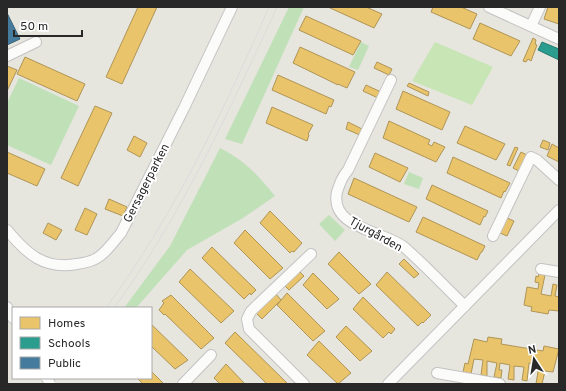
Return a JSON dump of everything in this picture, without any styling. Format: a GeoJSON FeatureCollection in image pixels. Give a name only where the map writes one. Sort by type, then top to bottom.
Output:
{"type":"FeatureCollection","features":[{"type":"Feature","properties":{"kind":"street","name":"Gersagerparken"},"geometry":{"type":"LineString","coordinates":[[7,230],[22,248],[39,260],[55,266],[86,263],[99,257],[121,233],[184,108],[232,7]]}},
{"type":"Feature","properties":{"kind":"street"},"geometry":{"type":"LineString","coordinates":[[489,7],[559,39]]}},
{"type":"Feature","properties":{"kind":"street"},"geometry":{"type":"LineString","coordinates":[[531,26],[540,7]]}},
{"type":"Feature","properties":{"kind":"street"},"geometry":{"type":"LineString","coordinates":[[7,56],[36,42]]}},
{"type":"Feature","properties":{"kind":"street","name":"Tjurgården"},"geometry":{"type":"LineString","coordinates":[[391,80],[348,170],[340,180],[335,201],[341,212],[352,224],[402,246],[465,306]]}},
{"type":"Feature","properties":{"kind":"street"},"geometry":{"type":"LineString","coordinates":[[493,236],[531,157],[537,160],[559,180]]}},
{"type":"Feature","properties":{"kind":"street"},"geometry":{"type":"LineString","coordinates":[[388,384],[559,210]]}},
{"type":"Feature","properties":{"kind":"street"},"geometry":{"type":"LineString","coordinates":[[304,384],[249,329],[248,319],[251,311],[311,254]]}},
{"type":"Feature","properties":{"kind":"street"},"geometry":{"type":"LineString","coordinates":[[541,269],[559,272]]}},
{"type":"Feature","properties":{"kind":"street"},"geometry":{"type":"LineString","coordinates":[[7,307],[12,316]]}},
{"type":"Feature","properties":{"kind":"street"},"geometry":{"type":"LineString","coordinates":[[182,384],[211,355]]}},
{"type":"Feature","properties":{"kind":"street"},"geometry":{"type":"LineString","coordinates":[[437,373],[500,384]]}},
{"type":"Feature","properties":{"kind":"green space"},"geometry":{"type":"Polygon","coordinates":[[[289,7],[304,7],[242,144],[225,139],[289,7]]]}},
{"type":"Feature","properties":{"kind":"green space"},"geometry":{"type":"Polygon","coordinates":[[[361,42],[369,46],[358,70],[349,67],[361,42]]]}},
{"type":"Feature","properties":{"kind":"green space"},"geometry":{"type":"Polygon","coordinates":[[[435,42],[493,67],[472,105],[412,81],[435,42]]]}},
{"type":"Feature","properties":{"kind":"green space"},"geometry":{"type":"Polygon","coordinates":[[[19,78],[79,106],[51,165],[7,145],[7,103],[19,78]]]}},
{"type":"Feature","properties":{"kind":"green space"},"geometry":{"type":"Polygon","coordinates":[[[220,148],[237,158],[250,169],[275,196],[243,218],[187,250],[137,307],[125,307],[170,246],[220,148]]]}},
{"type":"Feature","properties":{"kind":"green space"},"geometry":{"type":"Polygon","coordinates":[[[409,172],[423,178],[419,189],[404,184],[409,172]]]}},
{"type":"Feature","properties":{"kind":"green space"},"geometry":{"type":"Polygon","coordinates":[[[329,215],[345,230],[335,241],[319,224],[329,215]]]}},
{"type":"Feature","properties":{"kind":"building: Homes"},"geometry":{"type":"Polygon","coordinates":[[[138,7],[157,7],[122,84],[106,77],[138,7]]]}},
{"type":"Feature","properties":{"kind":"building: Homes"},"geometry":{"type":"Polygon","coordinates":[[[328,7],[366,7],[382,14],[374,28],[328,7]]]}},
{"type":"Feature","properties":{"kind":"building: Homes"},"geometry":{"type":"Polygon","coordinates":[[[433,7],[461,7],[477,14],[470,29],[431,12],[433,7]]]}},
{"type":"Feature","properties":{"kind":"building: Homes"},"geometry":{"type":"Polygon","coordinates":[[[548,7],[559,7],[559,24],[544,19],[548,7]]]}},
{"type":"Feature","properties":{"kind":"building: Homes"},"geometry":{"type":"Polygon","coordinates":[[[306,16],[361,41],[353,55],[299,30],[306,16]]]}},
{"type":"Feature","properties":{"kind":"building: Homes"},"geometry":{"type":"Polygon","coordinates":[[[480,23],[520,41],[511,56],[473,39],[480,23]]]}},
{"type":"Feature","properties":{"kind":"building: Homes"},"geometry":{"type":"Polygon","coordinates":[[[533,38],[536,40],[535,44],[537,45],[531,61],[528,59],[526,62],[523,61],[533,38]]]}},
{"type":"Feature","properties":{"kind":"building: Homes"},"geometry":{"type":"Polygon","coordinates":[[[300,47],[355,72],[347,88],[293,63],[300,47]]]}},
{"type":"Feature","properties":{"kind":"building: Homes"},"geometry":{"type":"Polygon","coordinates":[[[25,57],[85,84],[77,101],[17,74],[25,57]]]}},
{"type":"Feature","properties":{"kind":"building: Homes"},"geometry":{"type":"Polygon","coordinates":[[[377,62],[392,69],[389,75],[374,68],[377,62]]]}},
{"type":"Feature","properties":{"kind":"building: Homes"},"geometry":{"type":"Polygon","coordinates":[[[7,66],[17,70],[7,91],[7,66]]]}},
{"type":"Feature","properties":{"kind":"building: Homes"},"geometry":{"type":"Polygon","coordinates":[[[278,75],[334,100],[331,107],[329,106],[326,114],[272,90],[278,75]]]}},
{"type":"Feature","properties":{"kind":"building: Homes"},"geometry":{"type":"Polygon","coordinates":[[[409,83],[429,92],[428,96],[407,86],[409,83]]]}},
{"type":"Feature","properties":{"kind":"building: Homes"},"geometry":{"type":"Polygon","coordinates":[[[366,85],[381,92],[378,98],[363,91],[366,85]]]}},
{"type":"Feature","properties":{"kind":"building: Homes"},"geometry":{"type":"Polygon","coordinates":[[[403,91],[450,112],[442,130],[396,109],[403,91]]]}},
{"type":"Feature","properties":{"kind":"building: Homes"},"geometry":{"type":"Polygon","coordinates":[[[95,106],[112,113],[78,186],[61,178],[95,106]]]}},
{"type":"Feature","properties":{"kind":"building: Homes"},"geometry":{"type":"Polygon","coordinates":[[[272,107],[313,125],[308,134],[307,141],[266,123],[272,107]]]}},
{"type":"Feature","properties":{"kind":"building: Homes"},"geometry":{"type":"Polygon","coordinates":[[[389,121],[430,140],[428,144],[432,146],[434,142],[445,147],[436,162],[383,138],[389,121]]]}},
{"type":"Feature","properties":{"kind":"building: Homes"},"geometry":{"type":"Polygon","coordinates":[[[348,122],[364,130],[362,136],[346,129],[348,122]]]}},
{"type":"Feature","properties":{"kind":"building: Homes"},"geometry":{"type":"Polygon","coordinates":[[[465,126],[505,144],[496,160],[457,143],[465,126]]]}},
{"type":"Feature","properties":{"kind":"building: Homes"},"geometry":{"type":"Polygon","coordinates":[[[134,136],[147,143],[140,157],[127,150],[134,136]]]}},
{"type":"Feature","properties":{"kind":"building: Homes"},"geometry":{"type":"Polygon","coordinates":[[[543,140],[550,143],[548,150],[540,147],[543,140]]]}},
{"type":"Feature","properties":{"kind":"building: Homes"},"geometry":{"type":"Polygon","coordinates":[[[552,144],[559,148],[559,162],[547,156],[552,144]]]}},
{"type":"Feature","properties":{"kind":"building: Homes"},"geometry":{"type":"Polygon","coordinates":[[[515,147],[518,148],[510,166],[507,165],[515,147]]]}},
{"type":"Feature","properties":{"kind":"building: Homes"},"geometry":{"type":"Polygon","coordinates":[[[7,152],[45,169],[37,186],[7,173],[7,152]]]}},
{"type":"Feature","properties":{"kind":"building: Homes"},"geometry":{"type":"Polygon","coordinates":[[[521,152],[527,155],[519,171],[513,168],[521,152]]]}},
{"type":"Feature","properties":{"kind":"building: Homes"},"geometry":{"type":"Polygon","coordinates":[[[375,153],[408,168],[400,182],[369,167],[375,153]]]}},
{"type":"Feature","properties":{"kind":"building: Homes"},"geometry":{"type":"Polygon","coordinates":[[[453,157],[510,183],[501,198],[447,173],[453,157]]]}},
{"type":"Feature","properties":{"kind":"building: Homes"},"geometry":{"type":"Polygon","coordinates":[[[354,178],[417,207],[409,222],[348,194],[354,178]]]}},
{"type":"Feature","properties":{"kind":"building: Homes"},"geometry":{"type":"Polygon","coordinates":[[[432,185],[488,211],[480,225],[426,199],[432,185]]]}},
{"type":"Feature","properties":{"kind":"building: Homes"},"geometry":{"type":"Polygon","coordinates":[[[109,199],[127,207],[123,216],[105,209],[109,199]]]}},
{"type":"Feature","properties":{"kind":"building: Homes"},"geometry":{"type":"Polygon","coordinates":[[[85,208],[97,214],[87,235],[75,230],[85,208]]]}},
{"type":"Feature","properties":{"kind":"building: Homes"},"geometry":{"type":"Polygon","coordinates":[[[270,211],[302,243],[294,252],[292,251],[290,253],[260,223],[270,211]]]}},
{"type":"Feature","properties":{"kind":"building: Homes"},"geometry":{"type":"Polygon","coordinates":[[[423,217],[485,246],[477,260],[416,232],[423,217]]]}},
{"type":"Feature","properties":{"kind":"building: Homes"},"geometry":{"type":"Polygon","coordinates":[[[507,218],[514,221],[507,236],[500,233],[507,218]]]}},
{"type":"Feature","properties":{"kind":"building: Homes"},"geometry":{"type":"Polygon","coordinates":[[[48,223],[62,230],[56,240],[43,233],[48,223]]]}},
{"type":"Feature","properties":{"kind":"building: Homes"},"geometry":{"type":"Polygon","coordinates":[[[245,230],[283,268],[270,279],[234,243],[245,230]]]}},
{"type":"Feature","properties":{"kind":"building: Homes"},"geometry":{"type":"Polygon","coordinates":[[[212,247],[256,290],[251,295],[250,293],[244,299],[202,258],[212,247]]]}},
{"type":"Feature","properties":{"kind":"building: Homes"},"geometry":{"type":"Polygon","coordinates":[[[339,252],[371,284],[359,294],[328,264],[339,252]]]}},
{"type":"Feature","properties":{"kind":"building: Homes"},"geometry":{"type":"Polygon","coordinates":[[[404,259],[419,274],[414,278],[399,264],[404,259]]]}},
{"type":"Feature","properties":{"kind":"building: Homes"},"geometry":{"type":"Polygon","coordinates":[[[190,269],[234,311],[221,323],[179,282],[190,269]]]}},
{"type":"Feature","properties":{"kind":"building: Homes"},"geometry":{"type":"Polygon","coordinates":[[[299,271],[304,276],[289,290],[284,285],[299,271]]]}},
{"type":"Feature","properties":{"kind":"building: Homes"},"geometry":{"type":"Polygon","coordinates":[[[387,272],[431,315],[423,323],[422,322],[418,326],[376,285],[387,272]]]}},
{"type":"Feature","properties":{"kind":"building: Homes"},"geometry":{"type":"Polygon","coordinates":[[[313,273],[339,299],[327,309],[303,285],[313,273]]]}},
{"type":"Feature","properties":{"kind":"building: Homes"},"geometry":{"type":"Polygon","coordinates":[[[539,274],[545,275],[541,294],[551,296],[553,284],[557,285],[555,296],[559,297],[559,311],[549,310],[548,314],[531,311],[532,307],[524,305],[527,287],[538,289],[539,283],[535,282],[536,276],[538,277],[539,274]]]}},
{"type":"Feature","properties":{"kind":"building: Homes"},"geometry":{"type":"Polygon","coordinates":[[[287,293],[325,331],[313,341],[277,305],[287,293]]]}},
{"type":"Feature","properties":{"kind":"building: Homes"},"geometry":{"type":"Polygon","coordinates":[[[276,294],[281,300],[262,319],[256,313],[276,294]]]}},
{"type":"Feature","properties":{"kind":"building: Homes"},"geometry":{"type":"Polygon","coordinates":[[[171,295],[214,338],[201,349],[159,310],[164,303],[162,301],[171,295]]]}},
{"type":"Feature","properties":{"kind":"building: Homes"},"geometry":{"type":"Polygon","coordinates":[[[363,297],[395,329],[391,334],[389,332],[383,338],[353,309],[363,297]]]}},
{"type":"Feature","properties":{"kind":"building: Homes"},"geometry":{"type":"Polygon","coordinates":[[[152,325],[188,360],[175,369],[152,347],[152,325]]]}},
{"type":"Feature","properties":{"kind":"building: Homes"},"geometry":{"type":"Polygon","coordinates":[[[346,326],[372,351],[360,361],[336,337],[346,326]]]}},
{"type":"Feature","properties":{"kind":"building: Homes"},"geometry":{"type":"Polygon","coordinates":[[[235,332],[288,384],[267,384],[225,343],[235,332]]]}},
{"type":"Feature","properties":{"kind":"building: Homes"},"geometry":{"type":"Polygon","coordinates":[[[488,337],[502,339],[501,344],[543,351],[544,346],[559,349],[553,372],[545,371],[542,384],[536,384],[539,365],[529,363],[527,381],[522,380],[524,367],[514,366],[514,380],[508,379],[510,365],[500,363],[499,370],[502,370],[501,378],[494,377],[497,363],[487,361],[487,376],[481,375],[483,360],[474,359],[471,374],[463,372],[465,363],[468,364],[474,339],[487,342],[488,337]]]}},
{"type":"Feature","properties":{"kind":"building: Homes"},"geometry":{"type":"Polygon","coordinates":[[[319,341],[351,373],[338,384],[307,355],[319,341]]]}},
{"type":"Feature","properties":{"kind":"building: Homes"},"geometry":{"type":"Polygon","coordinates":[[[226,364],[245,384],[220,384],[214,378],[226,364]]]}},
{"type":"Feature","properties":{"kind":"building: Homes"},"geometry":{"type":"Polygon","coordinates":[[[152,372],[164,384],[143,384],[138,379],[152,379],[152,372]]]}},
{"type":"Feature","properties":{"kind":"building: Schools"},"geometry":{"type":"Polygon","coordinates":[[[542,42],[559,49],[559,60],[538,50],[542,42]]]}},
{"type":"Feature","properties":{"kind":"building: Public"},"geometry":{"type":"Polygon","coordinates":[[[7,13],[20,39],[7,45],[7,13]]]}},
{"type":"Feature","properties":{"kind":"tram line"},"geometry":{"type":"LineString","coordinates":[[107,307],[131,273],[154,236],[196,162],[234,85],[269,7]]}},
{"type":"Feature","properties":{"kind":"tram line"},"geometry":{"type":"LineString","coordinates":[[115,307],[139,273],[183,199],[241,85],[277,7]]}},
{"type":"Feature","properties":{"kind":"tram line"},"geometry":{"type":"LineString","coordinates":[[43,384],[47,379]]}},
{"type":"Feature","properties":{"kind":"tram line"},"geometry":{"type":"LineString","coordinates":[[51,384],[56,379]]}}]}
